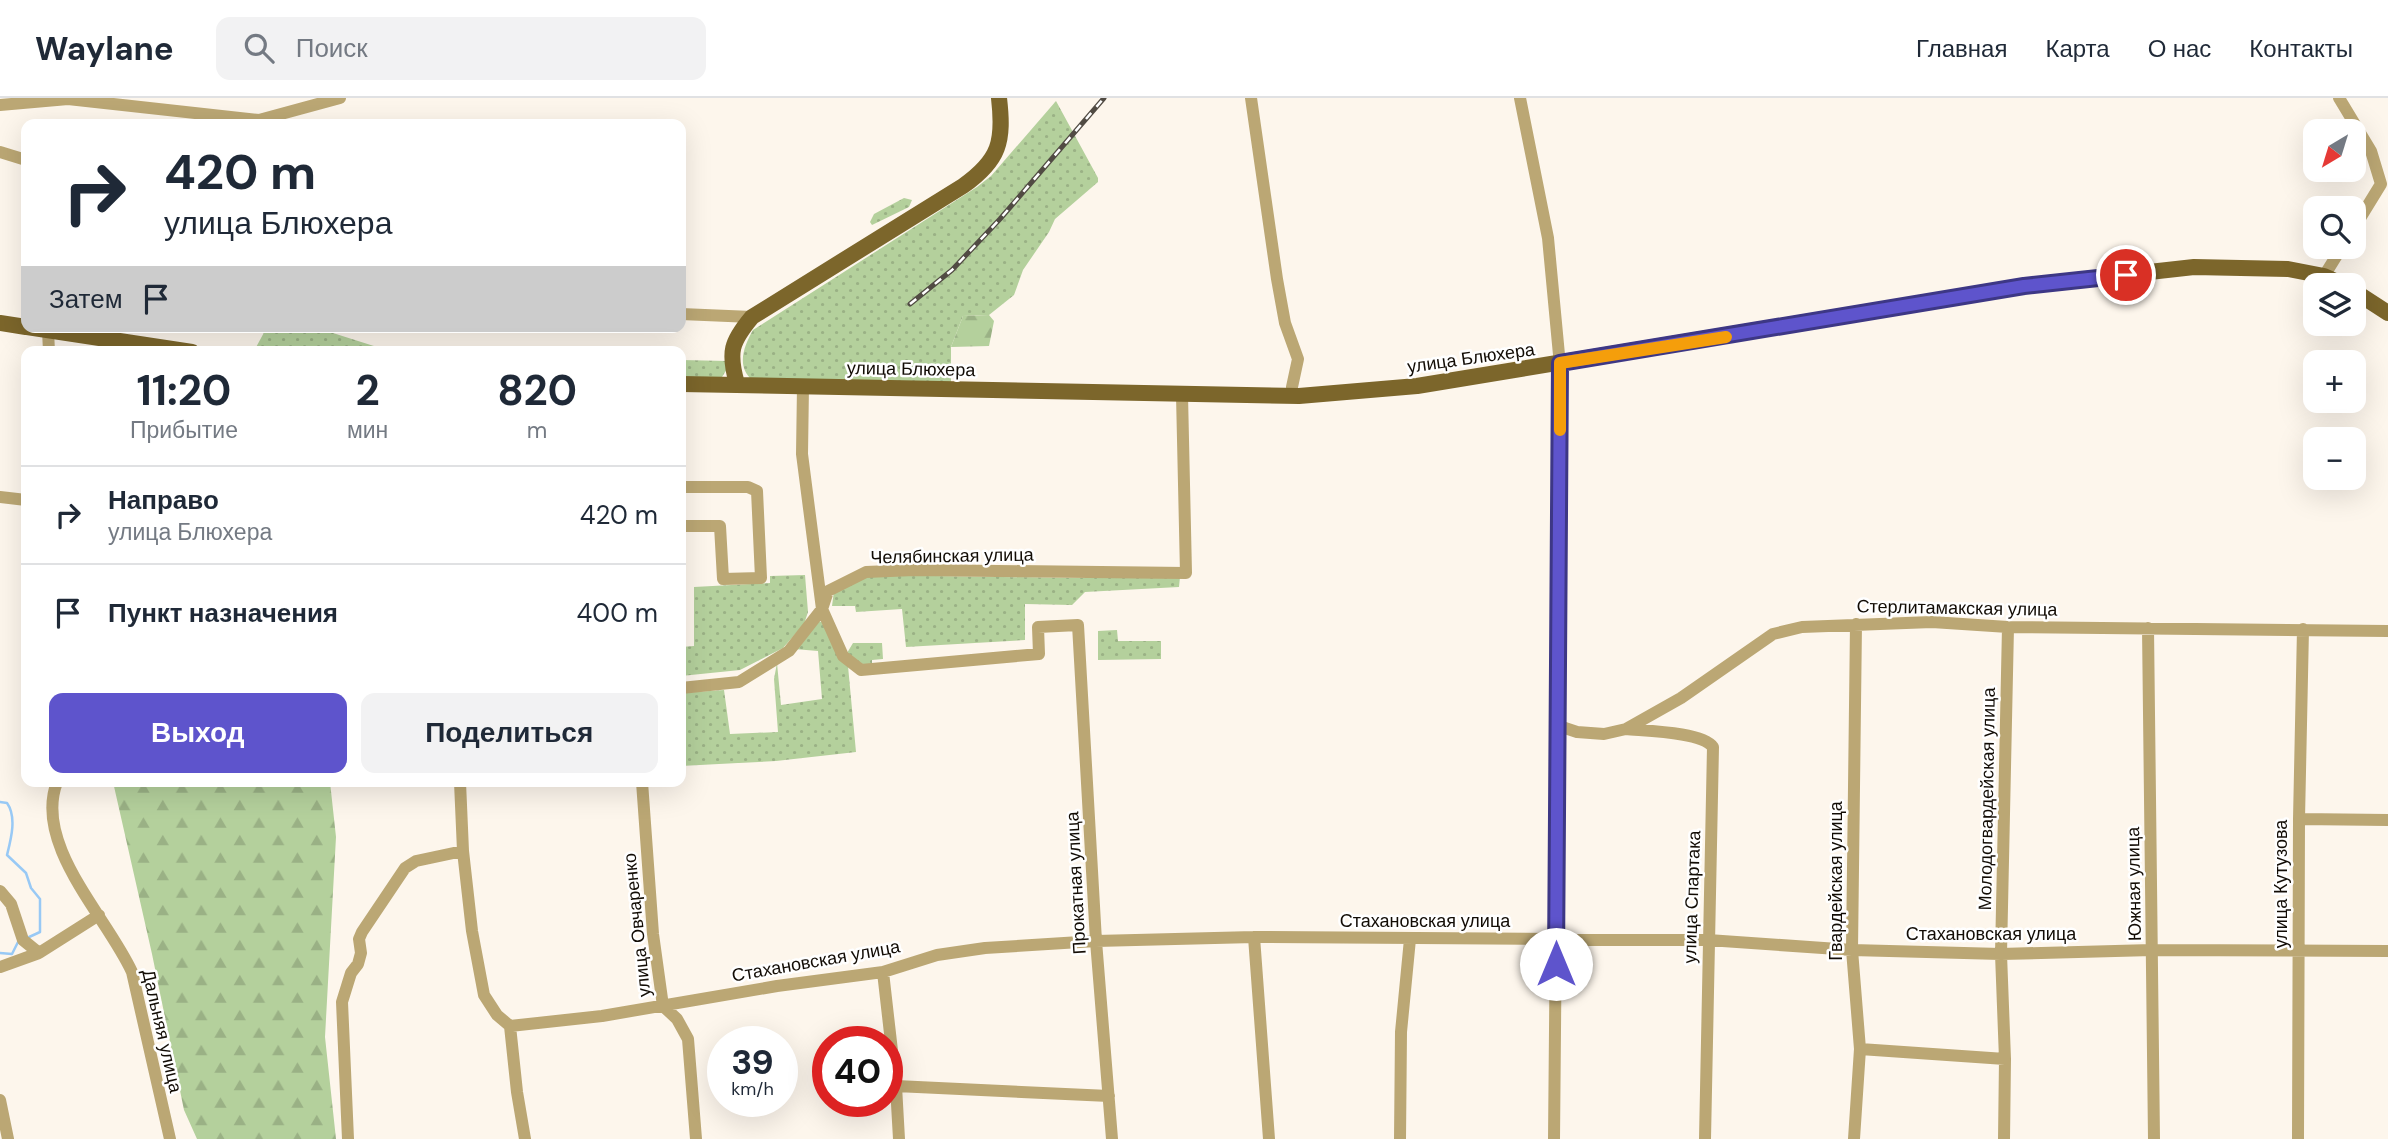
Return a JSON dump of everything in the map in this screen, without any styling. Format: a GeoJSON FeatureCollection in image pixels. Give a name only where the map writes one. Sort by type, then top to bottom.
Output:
{"type":"FeatureCollection","features":[{"type":"Feature","properties":{"kind":"main road"},"geometry":{"type":"LineString","coordinates":[[737,384],[732,368],[732,348],[736,337],[752,317],[974,179],[996,153],[1000,141],[1003,128],[999,98]]}},
{"type":"Feature","properties":{"kind":"main road","name":"улица Блюхера"},"geometry":{"type":"LineString","coordinates":[[686,384],[1293,396],[1417,386],[2024,286],[2194,267],[2288,269],[2309,273]]}},
{"type":"Feature","properties":{"kind":"main road"},"geometry":{"type":"LineString","coordinates":[[2366,299],[2388,313]]}},
{"type":"Feature","properties":{"kind":"main road"},"geometry":{"type":"LineString","coordinates":[[0,323],[21,326]]}},
{"type":"Feature","properties":{"kind":"main road"},"geometry":{"type":"LineString","coordinates":[[68,333],[153,346]]}},
{"type":"Feature","properties":{"kind":"street"},"geometry":{"type":"LineString","coordinates":[[263,119],[340,98]]}},
{"type":"Feature","properties":{"kind":"street"},"geometry":{"type":"LineString","coordinates":[[1251,98],[1277,279],[1285,323],[1298,359],[1292,387],[1293,396]]}},
{"type":"Feature","properties":{"kind":"street"},"geometry":{"type":"LineString","coordinates":[[1520,98],[1548,239],[1560,363],[1554,1139]]}},
{"type":"Feature","properties":{"kind":"street"},"geometry":{"type":"LineString","coordinates":[[2339,98],[2371,151],[2381,184]]}},
{"type":"Feature","properties":{"kind":"street"},"geometry":{"type":"LineString","coordinates":[[0,105],[68,99],[250,119]]}},
{"type":"Feature","properties":{"kind":"street"},"geometry":{"type":"LineString","coordinates":[[0,152],[21,158]]}},
{"type":"Feature","properties":{"kind":"street"},"geometry":{"type":"LineString","coordinates":[[2366,208],[2388,171]]}},
{"type":"Feature","properties":{"kind":"street"},"geometry":{"type":"LineString","coordinates":[[686,314],[752,317]]}},
{"type":"Feature","properties":{"kind":"street"},"geometry":{"type":"LineString","coordinates":[[803,386],[802,454],[821,608]]}},
{"type":"Feature","properties":{"kind":"street","name":"Челябинская улица"},"geometry":{"type":"LineString","coordinates":[[686,687],[739,682],[789,650],[821,608],[828,591],[866,572],[914,570],[1186,573],[1182,395]]}},
{"type":"Feature","properties":{"kind":"street"},"geometry":{"type":"LineString","coordinates":[[686,487],[748,487],[757,491],[761,578],[723,579],[720,526],[686,526]]}},
{"type":"Feature","properties":{"kind":"street"},"geometry":{"type":"LineString","coordinates":[[0,497],[21,499]]}},
{"type":"Feature","properties":{"kind":"street","name":"Прокатная улица"},"geometry":{"type":"LineString","coordinates":[[821,608],[842,656],[862,670],[1039,654],[1038,627],[1078,625],[1112,1139]]}},
{"type":"Feature","properties":{"kind":"street","name":"Стерлитамакская улица"},"geometry":{"type":"LineString","coordinates":[[1556,724],[1577,732],[1604,734],[1626,729],[1681,698],[1773,634],[1802,626],[1932,622],[2008,627],[2388,631]]}},
{"type":"Feature","properties":{"kind":"street","name":"Гвардейская улица"},"geometry":{"type":"LineString","coordinates":[[1854,1139],[1860,1049],[1852,950],[1856,624]]}},
{"type":"Feature","properties":{"kind":"street","name":"Молодогвардейская улица"},"geometry":{"type":"LineString","coordinates":[[2004,1139],[2005,1059],[2001,954],[2008,627]]}},
{"type":"Feature","properties":{"kind":"street","name":"Южная улица"},"geometry":{"type":"LineString","coordinates":[[2148,628],[2154,1139]]}},
{"type":"Feature","properties":{"kind":"street","name":"улица Кутузова"},"geometry":{"type":"LineString","coordinates":[[2298,1139],[2298,819],[2303,629]]}},
{"type":"Feature","properties":{"kind":"street","name":"улица Спартака"},"geometry":{"type":"LineString","coordinates":[[1626,729],[1693,737],[1710,742],[1713,747],[1705,1139]]}},
{"type":"Feature","properties":{"kind":"street","name":"Дальняя улица"},"geometry":{"type":"LineString","coordinates":[[55,787],[52,794],[52,817],[64,860],[121,948],[132,972],[170,1139]]}},
{"type":"Feature","properties":{"kind":"street"},"geometry":{"type":"LineString","coordinates":[[460,787],[463,851],[472,931],[484,995],[497,1015],[510,1026],[524,1139]]}},
{"type":"Feature","properties":{"kind":"street","name":"улица Овчаренко"},"geometry":{"type":"LineString","coordinates":[[642,787],[653,934],[663,1006],[677,1019],[688,1039],[696,1139]]}},
{"type":"Feature","properties":{"kind":"street"},"geometry":{"type":"LineString","coordinates":[[2298,819],[2388,820]]}},
{"type":"Feature","properties":{"kind":"street"},"geometry":{"type":"LineString","coordinates":[[348,1139],[342,1002],[361,953],[359,939],[405,868],[416,861],[463,851]]}},
{"type":"Feature","properties":{"kind":"street"},"geometry":{"type":"LineString","coordinates":[[0,891],[11,904],[23,940],[39,953]]}},
{"type":"Feature","properties":{"kind":"street"},"geometry":{"type":"LineString","coordinates":[[0,967],[39,953],[99,915]]}},
{"type":"Feature","properties":{"kind":"street"},"geometry":{"type":"LineString","coordinates":[[1254,937],[1269,1139]]}},
{"type":"Feature","properties":{"kind":"street","name":"Стахановская улица"},"geometry":{"type":"LineString","coordinates":[[510,1026],[602,1016],[777,986],[883,972],[937,955],[985,948],[1097,941],[1254,937],[1708,940],[1852,950],[2001,954],[2152,950],[2388,951]]}},
{"type":"Feature","properties":{"kind":"street"},"geometry":{"type":"LineString","coordinates":[[1400,1139],[1401,1032],[1410,939]]}},
{"type":"Feature","properties":{"kind":"street"},"geometry":{"type":"LineString","coordinates":[[883,972],[890,1026]]}},
{"type":"Feature","properties":{"kind":"street"},"geometry":{"type":"LineString","coordinates":[[1860,1049],[2005,1059]]}},
{"type":"Feature","properties":{"kind":"street"},"geometry":{"type":"LineString","coordinates":[[903,1086],[1109,1096]]}},
{"type":"Feature","properties":{"kind":"street"},"geometry":{"type":"LineString","coordinates":[[0,1100],[8,1139]]}},
{"type":"Feature","properties":{"kind":"street"},"geometry":{"type":"LineString","coordinates":[[898,1117],[899,1139]]}},
{"type":"Feature","properties":{"kind":"green space"},"geometry":{"type":"Polygon","coordinates":[[[1056,101],[1098,182],[1055,219],[1023,270],[1014,295],[989,315],[963,316],[951,347],[951,382],[752,380],[744,369],[743,356],[753,330],[977,187],[991,176],[1056,101]]]}},
{"type":"Feature","properties":{"kind":"green space"},"geometry":{"type":"Polygon","coordinates":[[[904,198],[912,200],[909,207],[872,225],[870,222],[874,214],[904,198]]]}},
{"type":"Feature","properties":{"kind":"green space"},"geometry":{"type":"Polygon","coordinates":[[[989,315],[994,321],[989,346],[951,347],[963,316],[989,315]]]}},
{"type":"Feature","properties":{"kind":"green space"},"geometry":{"type":"Polygon","coordinates":[[[264,333],[333,333],[374,346],[257,346],[264,333]]]}},
{"type":"Feature","properties":{"kind":"green space"},"geometry":{"type":"Polygon","coordinates":[[[686,360],[727,361],[727,369],[722,377],[686,378],[686,360]]]}},
{"type":"Feature","properties":{"kind":"green space"},"geometry":{"type":"Polygon","coordinates":[[[805,575],[808,612],[804,624],[783,648],[740,670],[686,675],[686,647],[694,646],[694,587],[770,583],[770,576],[805,575]]]}},
{"type":"Feature","properties":{"kind":"green space"},"geometry":{"type":"Polygon","coordinates":[[[869,575],[1180,577],[1179,587],[1085,592],[1072,605],[1025,604],[1025,640],[906,647],[902,609],[856,612],[855,606],[832,606],[834,591],[869,575]]]}},
{"type":"Feature","properties":{"kind":"green space"},"geometry":{"type":"Polygon","coordinates":[[[817,621],[822,622],[848,666],[856,752],[776,761],[686,766],[686,693],[724,690],[730,734],[778,732],[774,679],[777,663],[781,705],[822,699],[818,651],[794,649],[817,621]]]}},
{"type":"Feature","properties":{"kind":"green space"},"geometry":{"type":"Polygon","coordinates":[[[1117,630],[1118,641],[1161,641],[1161,659],[1098,660],[1098,631],[1117,630]]]}},
{"type":"Feature","properties":{"kind":"green space"},"geometry":{"type":"Polygon","coordinates":[[[853,643],[882,643],[883,659],[872,660],[872,666],[855,660],[847,653],[853,643]]]}},
{"type":"Feature","properties":{"kind":"green space"},"geometry":{"type":"Polygon","coordinates":[[[114,787],[331,787],[336,837],[325,1037],[336,1139],[197,1139],[184,1110],[114,787]]]}},
{"type":"Feature","properties":{"kind":"waterway"},"geometry":{"type":"LineString","coordinates":[[0,802],[7,803],[12,815],[7,855],[26,873],[31,888],[40,899],[40,932],[27,938]]}},
{"type":"Feature","properties":{"kind":"waterway"},"geometry":{"type":"LineString","coordinates":[[0,953],[12,954],[18,942]]}},
{"type":"Feature","properties":{"kind":"railway"},"geometry":{"type":"LineString","coordinates":[[910,304],[952,270],[1000,219],[1104,98]]}},
{"type":"Feature","properties":{"kind":"slow traffic"},"geometry":{"type":"LineString","coordinates":[[1560,430],[1560,363],[1726,337]]}},
{"type":"Feature","properties":{"kind":"route"},"geometry":{"type":"LineString","coordinates":[[1556,964],[1560,363],[2024,286],[2126,275]]}}]}
